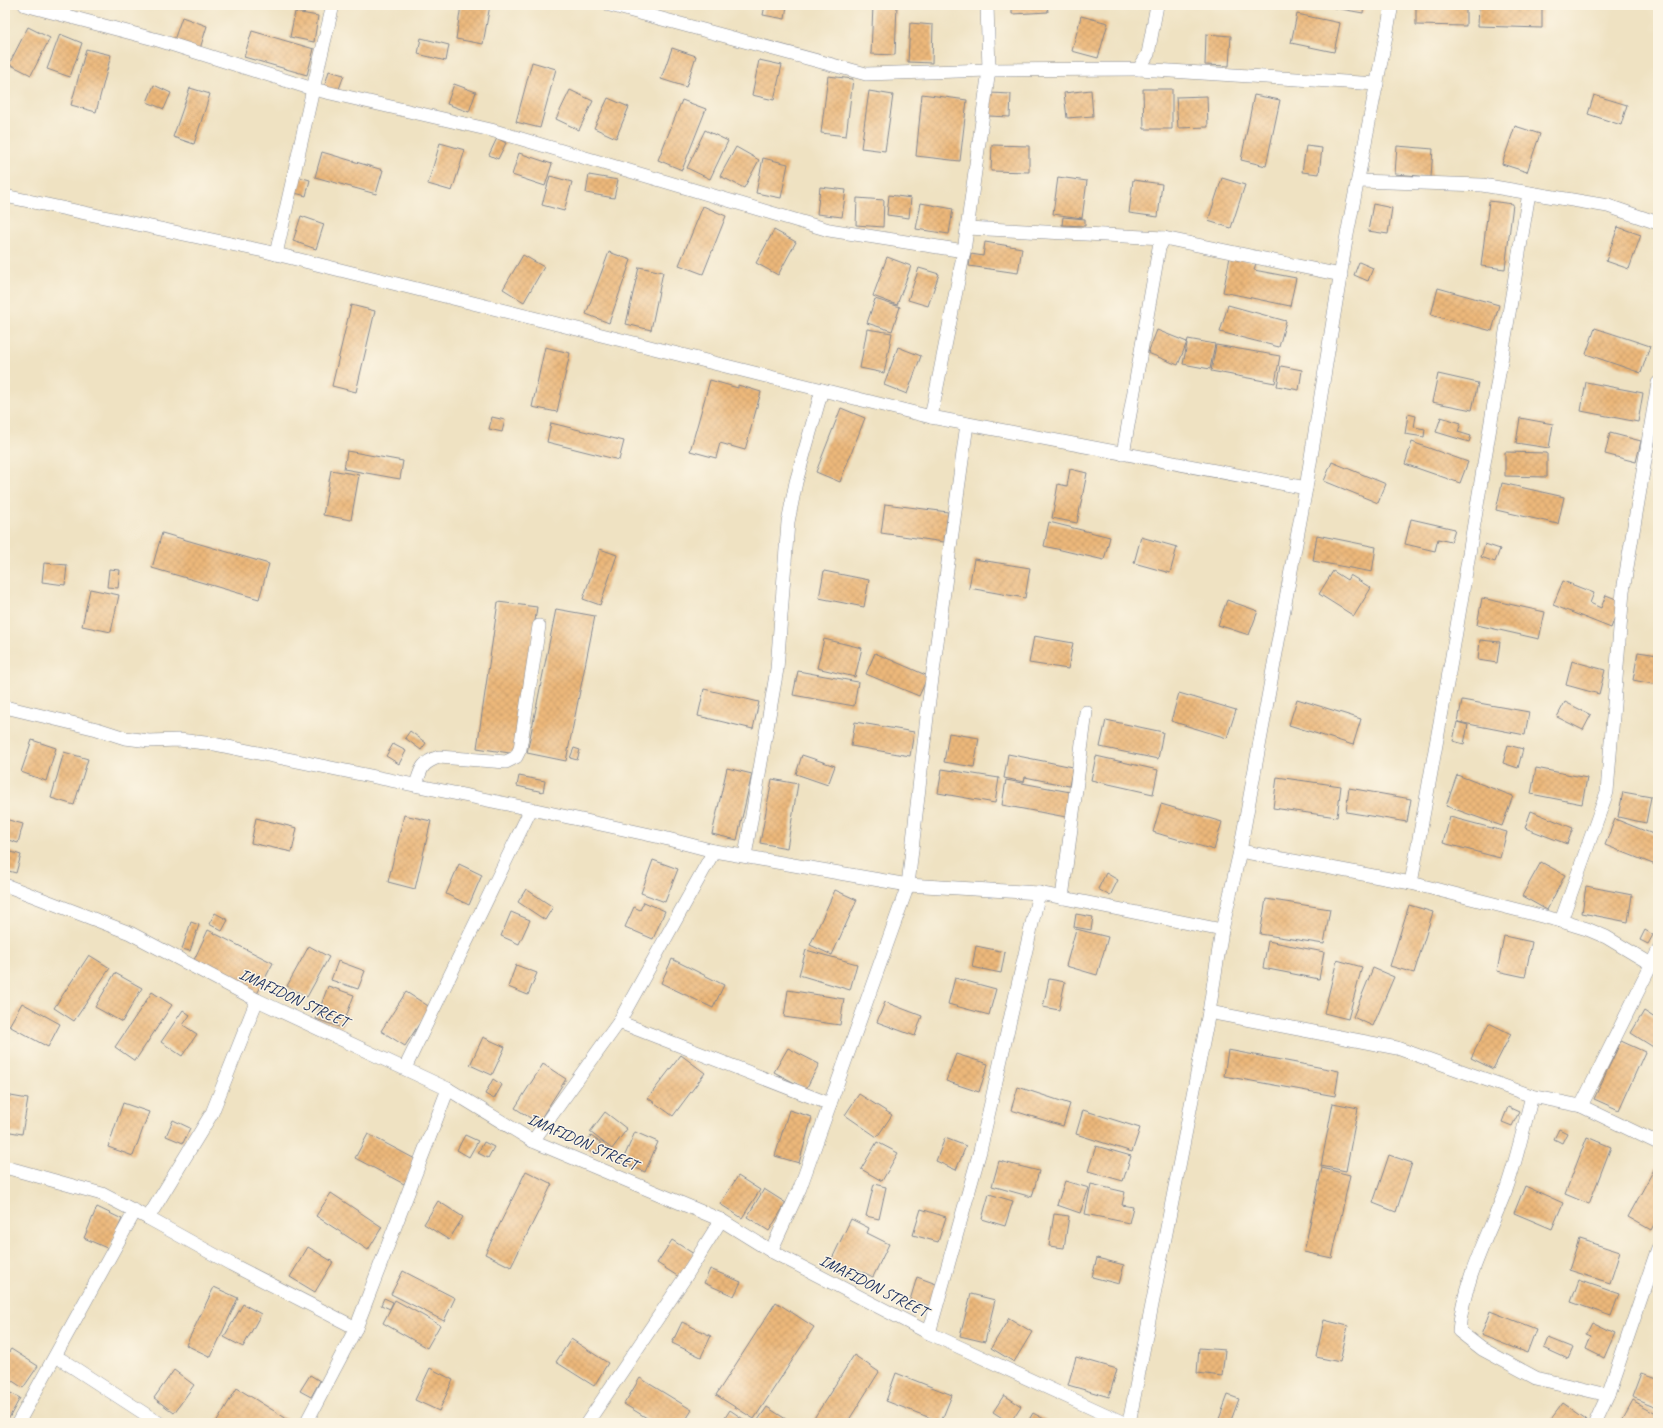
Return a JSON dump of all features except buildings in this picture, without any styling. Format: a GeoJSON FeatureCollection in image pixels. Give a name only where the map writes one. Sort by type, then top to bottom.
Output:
{"type":"FeatureCollection","features":[{"type":"Feature","properties":{"kind":"street"},"geometry":{"type":"LineString","coordinates":[[25,5],[158,40],[312,89],[491,130],[829,230],[964,251]]}},
{"type":"Feature","properties":{"kind":"street"},"geometry":{"type":"LineString","coordinates":[[276,254],[312,89],[333,5]]}},
{"type":"Feature","properties":{"kind":"street"},"geometry":{"type":"LineString","coordinates":[[610,5],[866,74],[989,70],[1139,69],[1377,84]]}},
{"type":"Feature","properties":{"kind":"street"},"geometry":{"type":"LineString","coordinates":[[931,417],[964,251],[989,70],[987,5]]}},
{"type":"Feature","properties":{"kind":"street"},"geometry":{"type":"LineString","coordinates":[[1139,69],[1148,54],[1156,5]]}},
{"type":"Feature","properties":{"kind":"street"},"geometry":{"type":"LineString","coordinates":[[1129,1423],[1209,1012],[1222,930],[1240,851],[1306,488],[1341,275],[1392,5]]}},
{"type":"Feature","properties":{"kind":"street"},"geometry":{"type":"LineString","coordinates":[[1358,181],[1482,185],[1608,206],[1658,223]]}},
{"type":"Feature","properties":{"kind":"street"},"geometry":{"type":"LineString","coordinates":[[1410,884],[1452,656],[1529,193]]}},
{"type":"Feature","properties":{"kind":"street"},"geometry":{"type":"LineString","coordinates":[[5,196],[276,254],[931,417],[1306,488]]}},
{"type":"Feature","properties":{"kind":"street"},"geometry":{"type":"LineString","coordinates":[[967,228],[1164,238],[1341,275]]}},
{"type":"Feature","properties":{"kind":"street"},"geometry":{"type":"LineString","coordinates":[[1123,454],[1159,248],[1164,238]]}},
{"type":"Feature","properties":{"kind":"street"},"geometry":{"type":"LineString","coordinates":[[1561,921],[1607,792],[1623,591],[1658,383]]}},
{"type":"Feature","properties":{"kind":"street"},"geometry":{"type":"LineString","coordinates":[[745,856],[777,669],[788,522],[796,482],[822,390]]}},
{"type":"Feature","properties":{"kind":"street"},"geometry":{"type":"LineString","coordinates":[[771,1251],[800,1188],[908,885],[928,708],[967,424]]}},
{"type":"Feature","properties":{"kind":"street"},"geometry":{"type":"LineString","coordinates":[[416,785],[422,767],[429,760],[439,757],[506,762],[516,757],[520,749],[539,626]]}},
{"type":"Feature","properties":{"kind":"street"},"geometry":{"type":"LineString","coordinates":[[5,707],[98,729],[125,738],[149,741],[179,740],[214,744],[531,809],[660,837],[714,851],[908,885],[1039,893],[1222,930]]}},
{"type":"Feature","properties":{"kind":"street"},"geometry":{"type":"LineString","coordinates":[[1062,898],[1086,712]]}},
{"type":"Feature","properties":{"kind":"street"},"geometry":{"type":"LineString","coordinates":[[405,1068],[531,809]]}},
{"type":"Feature","properties":{"kind":"street"},"geometry":{"type":"LineString","coordinates":[[533,1141],[619,1022],[714,851]]}},
{"type":"Feature","properties":{"kind":"street"},"geometry":{"type":"LineString","coordinates":[[1240,851],[1410,884],[1587,928],[1606,937],[1651,964]]}},
{"type":"Feature","properties":{"kind":"street","name":"IMAFIDON STREET"},"geometry":{"type":"LineString","coordinates":[[5,885],[130,934],[257,1000],[448,1089],[533,1141],[721,1220],[771,1251],[929,1333],[1124,1423]]}},
{"type":"Feature","properties":{"kind":"street"},"geometry":{"type":"LineString","coordinates":[[929,1333],[980,1151],[1039,893]]}},
{"type":"Feature","properties":{"kind":"street"},"geometry":{"type":"LineString","coordinates":[[1581,1106],[1658,951]]}},
{"type":"Feature","properties":{"kind":"street"},"geometry":{"type":"LineString","coordinates":[[148,1218],[212,1113],[257,1000]]}},
{"type":"Feature","properties":{"kind":"street"},"geometry":{"type":"LineString","coordinates":[[1209,1012],[1397,1048],[1532,1096],[1581,1106],[1658,1142]]}},
{"type":"Feature","properties":{"kind":"street"},"geometry":{"type":"LineString","coordinates":[[619,1022],[830,1104]]}},
{"type":"Feature","properties":{"kind":"street"},"geometry":{"type":"LineString","coordinates":[[306,1423],[356,1328],[448,1089]]}},
{"type":"Feature","properties":{"kind":"street"},"geometry":{"type":"LineString","coordinates":[[1532,1096],[1507,1185],[1470,1277],[1460,1311],[1459,1331],[1482,1349],[1536,1378],[1608,1395]]}},
{"type":"Feature","properties":{"kind":"street"},"geometry":{"type":"LineString","coordinates":[[5,1167],[102,1194],[231,1264],[356,1328]]}},
{"type":"Feature","properties":{"kind":"street"},"geometry":{"type":"LineString","coordinates":[[18,1423],[135,1211]]}},
{"type":"Feature","properties":{"kind":"street"},"geometry":{"type":"LineString","coordinates":[[586,1423],[686,1276],[721,1220]]}},
{"type":"Feature","properties":{"kind":"street"},"geometry":{"type":"LineString","coordinates":[[1595,1423],[1608,1395],[1658,1248]]}},
{"type":"Feature","properties":{"kind":"street"},"geometry":{"type":"LineString","coordinates":[[62,1360],[159,1423]]}}]}
